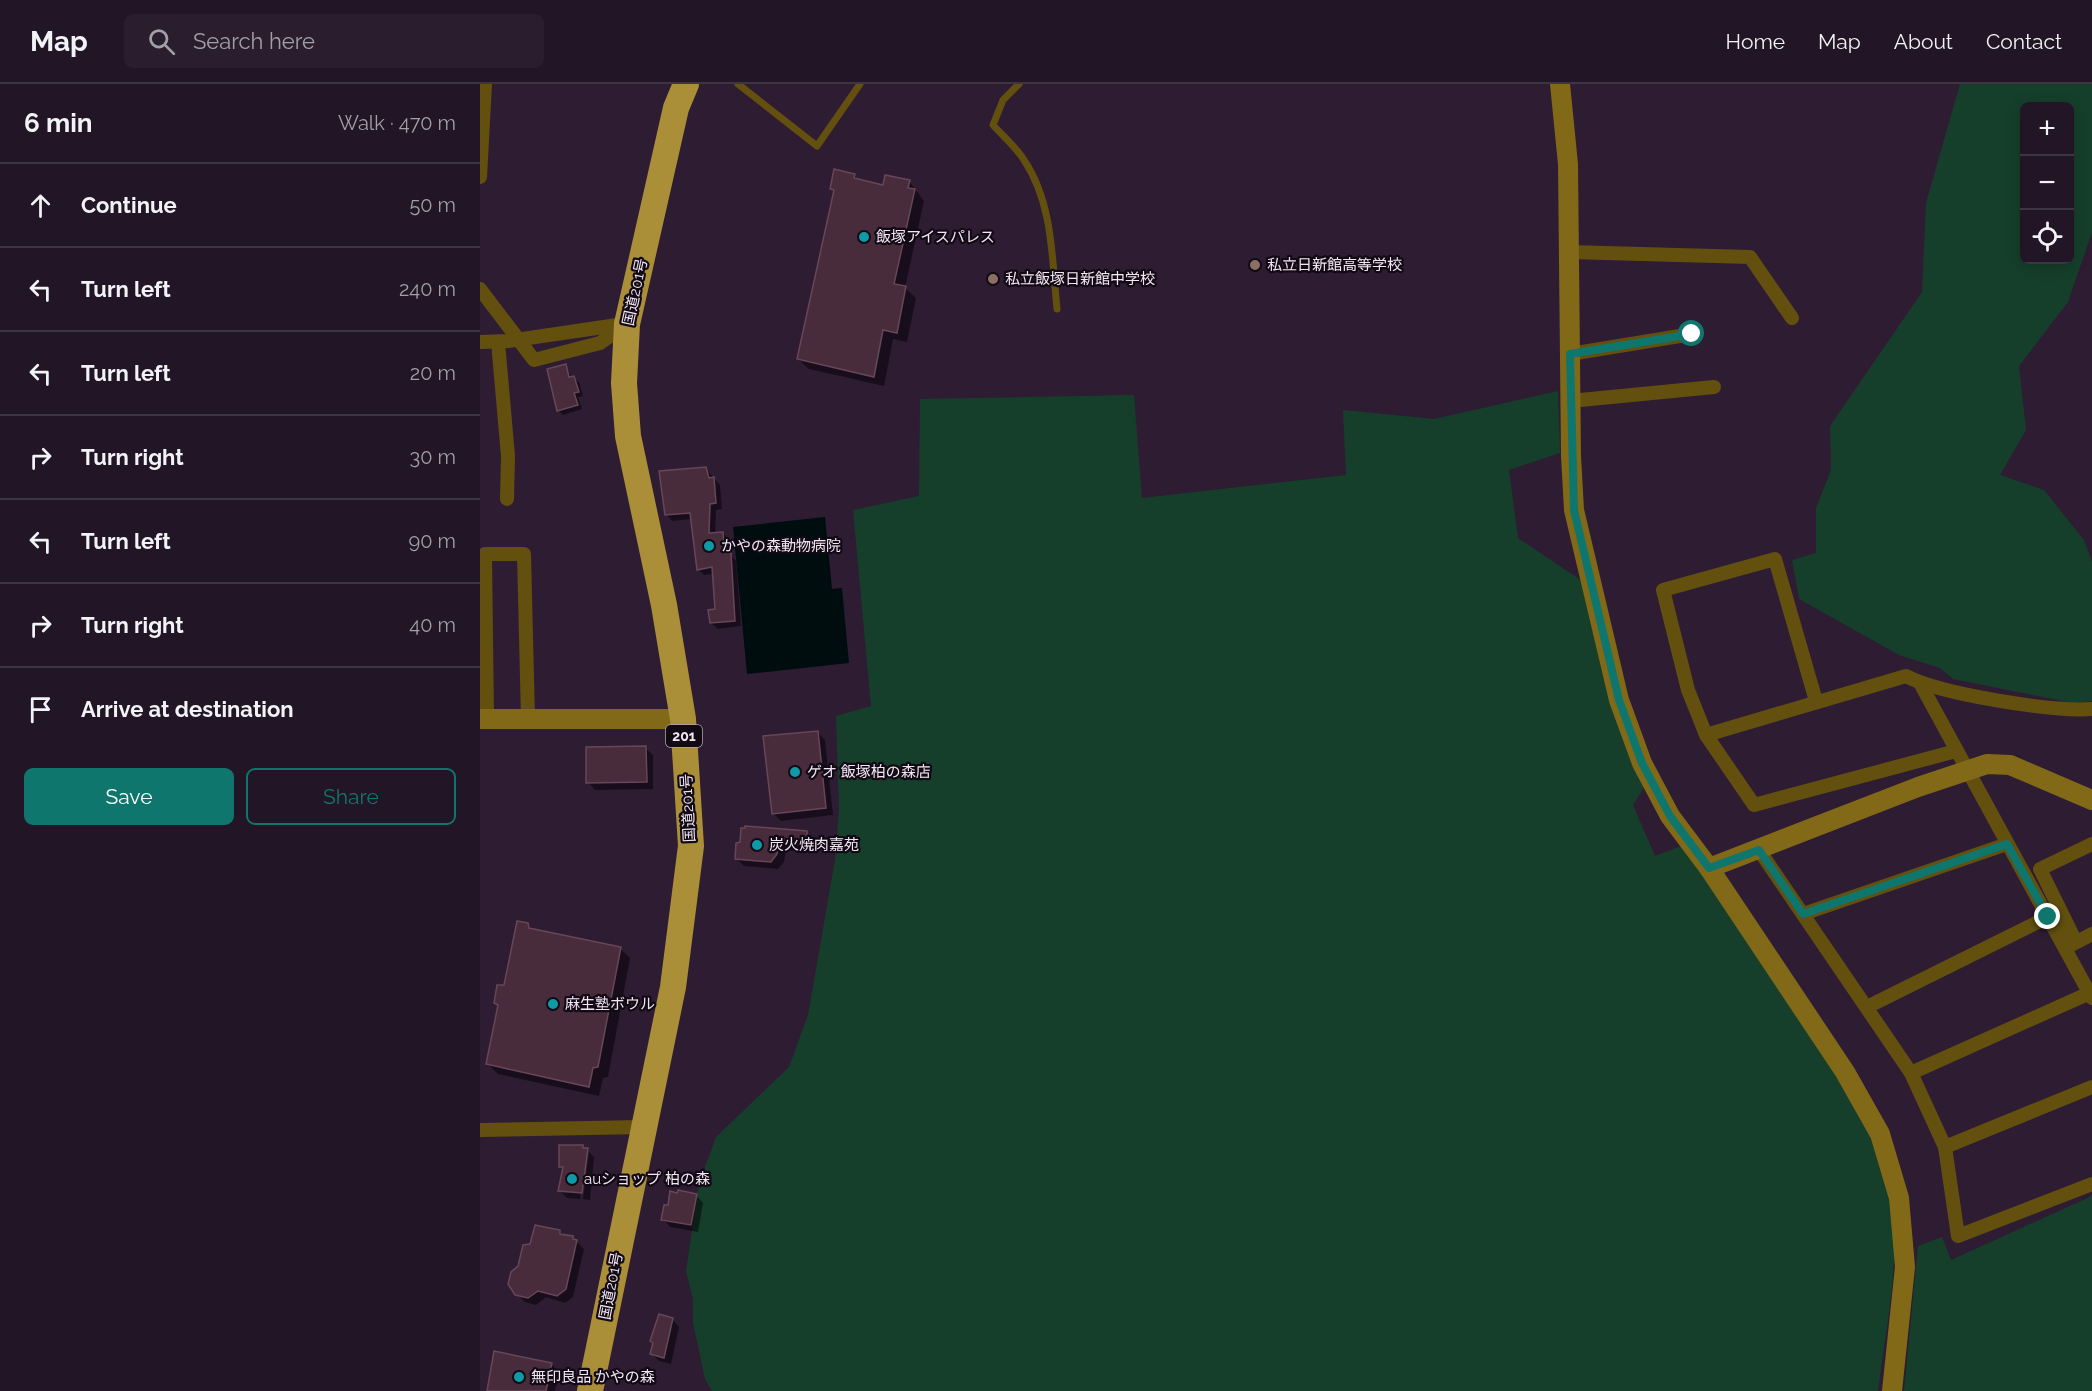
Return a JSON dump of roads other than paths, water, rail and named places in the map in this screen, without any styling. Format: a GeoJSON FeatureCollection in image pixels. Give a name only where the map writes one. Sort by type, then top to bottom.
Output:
{"type":"FeatureCollection","features":[{"type":"Feature","properties":{"kind":"highway","name":"国道201号"},"geometry":{"type":"LineString","coordinates":[[590,1391],[673,987],[691,846],[683,719],[664,605],[628,436],[624,383],[627,324],[676,108],[686,84]]}},
{"type":"Feature","properties":{"kind":"street"},"geometry":{"type":"LineString","coordinates":[[480,177],[485,84]]}},
{"type":"Feature","properties":{"kind":"street"},"geometry":{"type":"LineString","coordinates":[[1560,84],[1568,164],[1570,401],[1574,510],[1619,700],[1642,763],[1670,816],[1709,868],[1845,1072],[1880,1134],[1899,1198],[1905,1266],[1892,1391]]}},
{"type":"Feature","properties":{"kind":"street"},"geometry":{"type":"LineString","coordinates":[[1569,252],[1750,257],[1792,318]]}},
{"type":"Feature","properties":{"kind":"street"},"geometry":{"type":"LineString","coordinates":[[480,289],[534,360],[600,343],[627,324]]}},
{"type":"Feature","properties":{"kind":"street"},"geometry":{"type":"LineString","coordinates":[[480,342],[525,339],[627,324]]}},
{"type":"Feature","properties":{"kind":"street"},"geometry":{"type":"LineString","coordinates":[[1570,354],[1692,334]]}},
{"type":"Feature","properties":{"kind":"street"},"geometry":{"type":"LineString","coordinates":[[503,341],[507,499]]}},
{"type":"Feature","properties":{"kind":"street"},"geometry":{"type":"LineString","coordinates":[[1570,401],[1714,387]]}},
{"type":"Feature","properties":{"kind":"street"},"geometry":{"type":"LineString","coordinates":[[528,719],[524,554],[485,554],[483,719],[528,719],[683,719]]}},
{"type":"Feature","properties":{"kind":"street"},"geometry":{"type":"LineString","coordinates":[[1816,701],[1775,559],[1663,590],[1688,690],[1706,735],[1754,805],[1956,751]]}},
{"type":"Feature","properties":{"kind":"street"},"geometry":{"type":"LineString","coordinates":[[1706,735],[1906,676],[1920,683],[2068,711],[2092,709]]}},
{"type":"Feature","properties":{"kind":"street"},"geometry":{"type":"LineString","coordinates":[[1920,683],[1965,770],[2048,917],[2070,945]]}},
{"type":"Feature","properties":{"kind":"street"},"geometry":{"type":"LineString","coordinates":[[1709,868],[1965,770],[1987,764],[2010,765],[2092,800]]}},
{"type":"Feature","properties":{"kind":"street"},"geometry":{"type":"LineString","coordinates":[[1803,914],[2007,844]]}},
{"type":"Feature","properties":{"kind":"street"},"geometry":{"type":"LineString","coordinates":[[1911,1073],[2091,994],[2040,869],[2092,844]]}},
{"type":"Feature","properties":{"kind":"street"},"geometry":{"type":"LineString","coordinates":[[1759,850],[1911,1073],[1945,1147],[1959,1236],[2092,1184]]}},
{"type":"Feature","properties":{"kind":"street"},"geometry":{"type":"LineString","coordinates":[[1867,1007],[2048,917]]}},
{"type":"Feature","properties":{"kind":"street"},"geometry":{"type":"LineString","coordinates":[[2070,945],[2092,934]]}},
{"type":"Feature","properties":{"kind":"street"},"geometry":{"type":"LineString","coordinates":[[1945,1147],[2092,1087]]}},
{"type":"Feature","properties":{"kind":"street"},"geometry":{"type":"LineString","coordinates":[[480,1130],[643,1127]]}},
{"type":"Feature","properties":{"kind":"lane"},"geometry":{"type":"LineString","coordinates":[[738,84],[817,146],[860,84]]}},
{"type":"Feature","properties":{"kind":"lane"},"geometry":{"type":"LineString","coordinates":[[1019,84],[1003,100],[993,125],[1024,159],[1042,196],[1049,228],[1057,309]]}},
{"type":"Feature","properties":{"kind":"place","name":"飯塚アイスパレス"},"geometry":{"type":"Point","coordinates":[864,237]}},
{"type":"Feature","properties":{"kind":"place","name":"私立日新館高等学校"},"geometry":{"type":"Point","coordinates":[1255,265]}},
{"type":"Feature","properties":{"kind":"place","name":"私立飯塚日新館中学校"},"geometry":{"type":"Point","coordinates":[993,279]}},
{"type":"Feature","properties":{"kind":"place","name":"かやの森動物病院"},"geometry":{"type":"Point","coordinates":[709,546]}},
{"type":"Feature","properties":{"kind":"place","name":"ゲオ 飯塚柏の森店"},"geometry":{"type":"Point","coordinates":[795,772]}},
{"type":"Feature","properties":{"kind":"place","name":"炭火焼肉嘉苑"},"geometry":{"type":"Point","coordinates":[757,845]}},
{"type":"Feature","properties":{"kind":"place","name":"麻生塾ボウル"},"geometry":{"type":"Point","coordinates":[553,1004]}},
{"type":"Feature","properties":{"kind":"place","name":"auショップ 柏の森"},"geometry":{"type":"Point","coordinates":[572,1179]}},
{"type":"Feature","properties":{"kind":"place","name":"無印良品 かやの森"},"geometry":{"type":"Point","coordinates":[519,1377]}}]}
